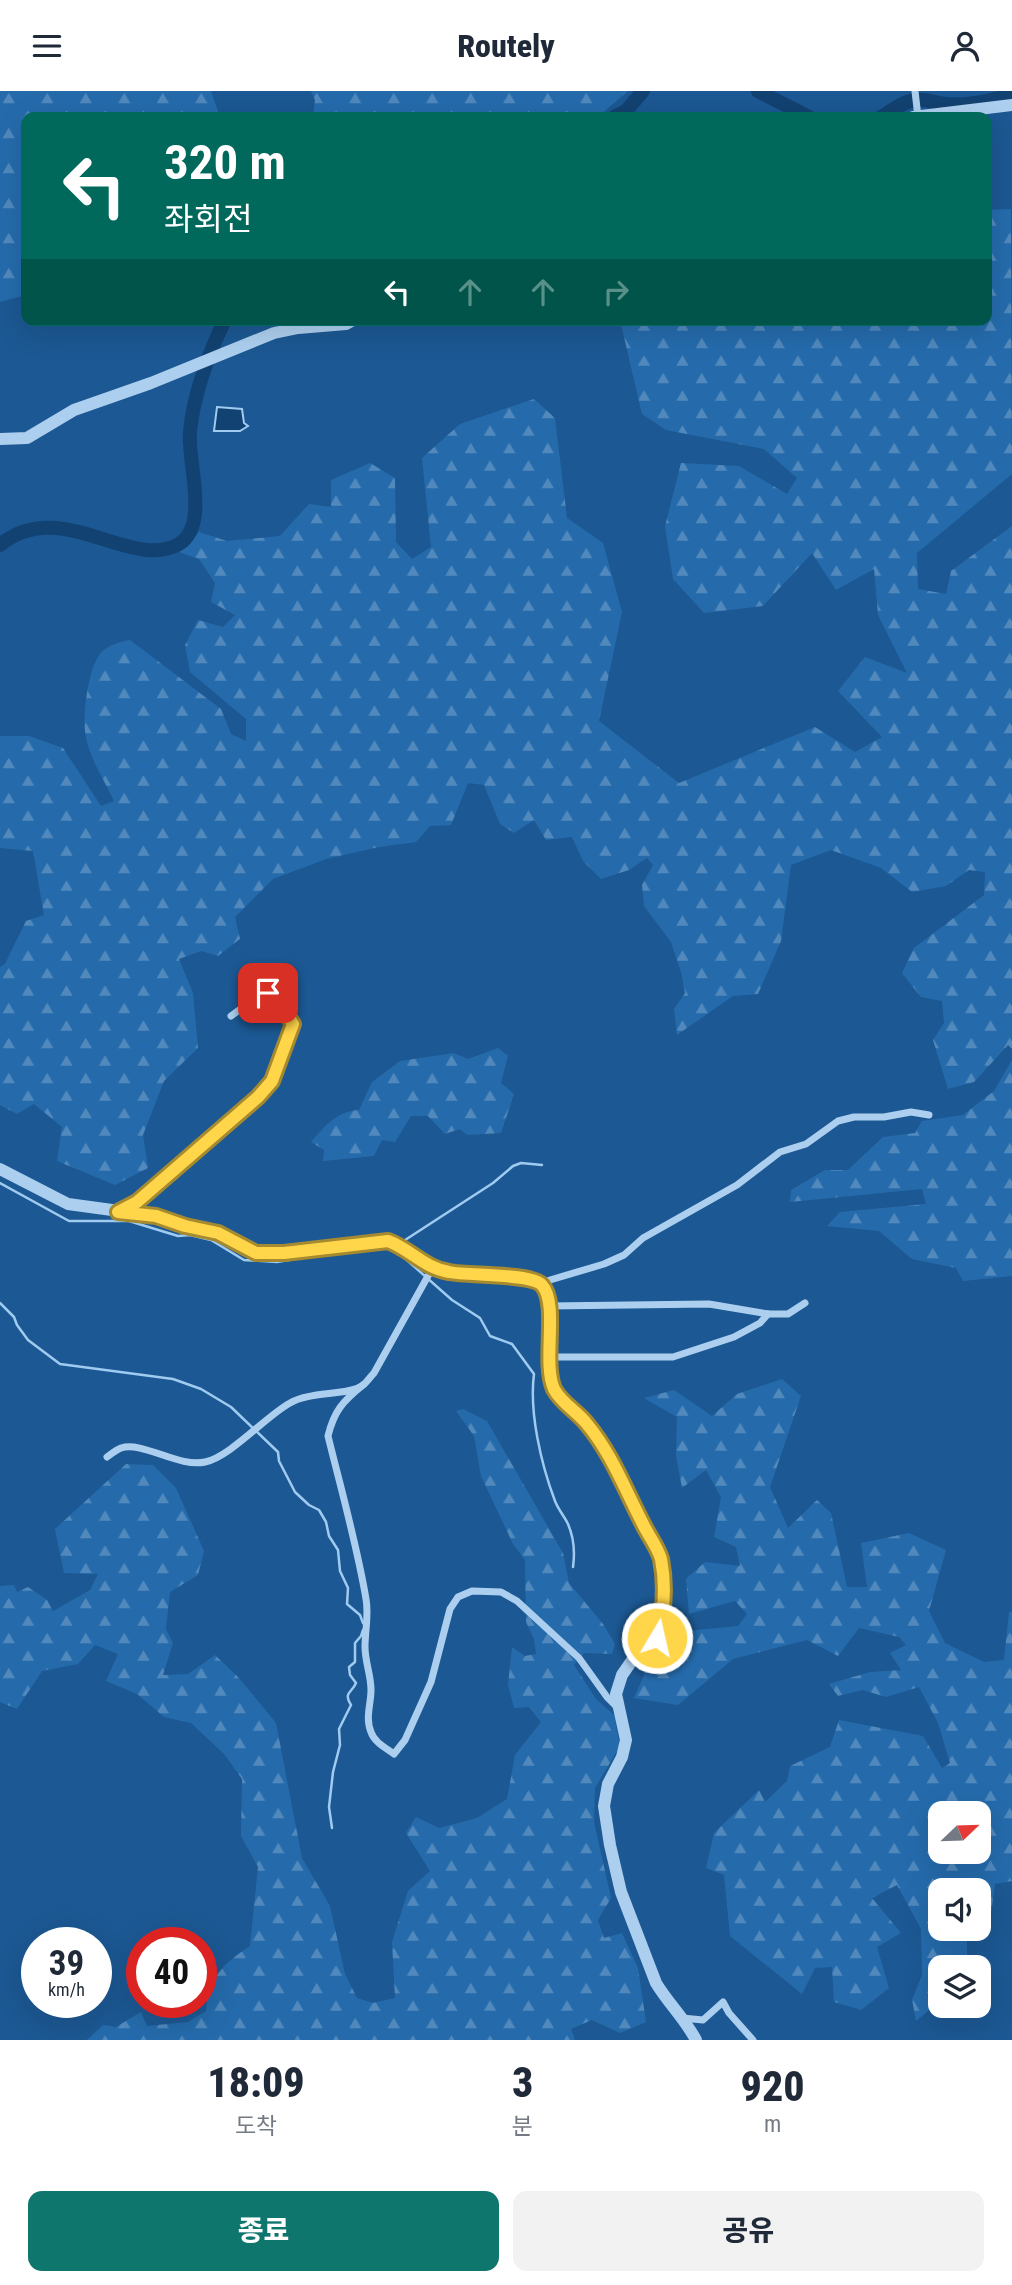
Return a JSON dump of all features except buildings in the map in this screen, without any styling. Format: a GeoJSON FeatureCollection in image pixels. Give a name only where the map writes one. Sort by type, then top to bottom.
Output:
{"type":"FeatureCollection","features":[{"type":"Feature","properties":{"kind":"street"},"geometry":{"type":"LineString","coordinates":[[916,105],[1012,105]]}},
{"type":"Feature","properties":{"kind":"street"},"geometry":{"type":"LineString","coordinates":[[0,439],[27,438],[74,410],[151,383],[274,333],[322,326]]}},
{"type":"Feature","properties":{"kind":"street"},"geometry":{"type":"LineString","coordinates":[[118,1212],[137,1202],[258,1097],[272,1081],[286,1038],[292,1030],[293,1024],[288,1016],[277,1000],[268,993],[261,994],[231,1016]]}},
{"type":"Feature","properties":{"kind":"street"},"geometry":{"type":"LineString","coordinates":[[540,1283],[604,1264],[624,1255],[657,1229],[737,1185],[780,1152],[806,1144],[838,1121],[911,1112],[929,1115]]}},
{"type":"Feature","properties":{"kind":"street"},"geometry":{"type":"LineString","coordinates":[[0,1169],[68,1204],[156,1216],[218,1233],[256,1253],[284,1253],[388,1241],[424,1265],[448,1272],[527,1278],[540,1283],[547,1293],[549,1374],[555,1391],[587,1424],[612,1461],[660,1556],[662,1620],[657,1638],[633,1660],[622,1675],[616,1694],[626,1739],[622,1757],[608,1784],[604,1806],[621,1892],[656,1983],[689,2026],[696,2040]]}},
{"type":"Feature","properties":{"kind":"street"},"geometry":{"type":"LineString","coordinates":[[433,1267],[374,1373],[345,1399],[332,1418],[328,1436],[366,1601],[365,1646],[370,1671],[371,1693],[367,1709],[370,1731],[375,1740],[394,1754],[405,1740],[431,1682],[450,1609],[458,1597],[472,1591],[501,1593],[517,1601],[579,1658],[607,1697],[619,1708]]}},
{"type":"Feature","properties":{"kind":"street"},"geometry":{"type":"LineString","coordinates":[[548,1306],[709,1304],[768,1314],[788,1314],[805,1303]]}},
{"type":"Feature","properties":{"kind":"street"},"geometry":{"type":"LineString","coordinates":[[549,1357],[673,1357],[734,1336],[760,1323],[768,1314]]}},
{"type":"Feature","properties":{"kind":"street"},"geometry":{"type":"LineString","coordinates":[[107,1457],[121,1448],[135,1448],[179,1461],[205,1462],[219,1456],[290,1403],[306,1396],[355,1389],[362,1385]]}},
{"type":"Feature","properties":{"kind":"street"},"geometry":{"type":"LineString","coordinates":[[681,2018],[703,2020],[723,2002],[729,2013],[753,2040]]}},
{"type":"Feature","properties":{"kind":"green space"},"geometry":{"type":"Polygon","coordinates":[[[0,91],[211,91],[218,112],[21,112],[21,296],[0,302],[0,91]]]}},
{"type":"Feature","properties":{"kind":"green space"},"geometry":{"type":"Polygon","coordinates":[[[311,91],[628,91],[604,112],[314,112],[315,100],[311,91]]]}},
{"type":"Feature","properties":{"kind":"green space"},"geometry":{"type":"Polygon","coordinates":[[[1011,209],[1012,474],[917,553],[918,589],[946,594],[951,571],[1012,526],[1012,1049],[1008,1045],[974,1082],[948,1089],[933,1040],[944,1023],[942,1001],[921,997],[902,973],[914,948],[984,895],[985,872],[969,870],[946,886],[912,892],[881,868],[831,850],[791,865],[781,941],[758,994],[733,996],[677,1035],[674,1009],[685,993],[681,972],[671,942],[644,906],[642,885],[653,865],[647,858],[629,870],[601,879],[583,861],[572,837],[546,840],[534,820],[514,833],[500,824],[484,785],[468,783],[451,825],[430,826],[416,842],[326,859],[273,879],[235,917],[240,939],[218,956],[201,951],[179,959],[193,993],[198,1048],[164,1081],[143,1135],[148,1168],[115,1185],[57,1161],[62,1127],[34,1104],[17,1114],[0,1105],[0,967],[5,964],[26,921],[44,915],[33,851],[0,848],[0,736],[29,736],[63,748],[101,806],[114,801],[89,750],[85,731],[86,704],[91,673],[98,657],[108,647],[130,640],[221,709],[231,734],[246,741],[246,719],[190,672],[185,645],[198,620],[223,627],[235,615],[211,602],[215,583],[199,559],[179,552],[187,547],[199,532],[227,541],[280,536],[309,504],[331,507],[331,480],[370,463],[395,478],[396,542],[412,559],[431,547],[422,458],[460,424],[534,399],[555,418],[567,518],[603,543],[622,612],[599,721],[679,783],[815,727],[855,752],[882,737],[838,691],[865,657],[907,673],[878,615],[874,569],[836,590],[812,553],[763,606],[704,613],[673,579],[665,526],[681,463],[739,466],[787,494],[797,478],[764,449],[666,430],[642,414],[621,326],[992,326],[992,210],[1011,209]]]}},
{"type":"Feature","properties":{"kind":"green space"},"geometry":{"type":"Polygon","coordinates":[[[498,1048],[508,1056],[501,1083],[514,1094],[501,1133],[467,1135],[460,1129],[445,1134],[428,1116],[411,1116],[395,1142],[382,1140],[374,1156],[323,1161],[324,1150],[311,1142],[338,1116],[359,1110],[372,1082],[400,1061],[454,1053],[468,1059],[498,1048]]]}},
{"type":"Feature","properties":{"kind":"green space"},"geometry":{"type":"Polygon","coordinates":[[[1012,1060],[1012,1276],[963,1281],[956,1268],[912,1259],[879,1231],[827,1226],[840,1212],[926,1204],[922,1189],[790,1202],[791,1190],[825,1170],[848,1170],[883,1137],[915,1133],[922,1121],[963,1115],[994,1091],[1012,1060]]]}},
{"type":"Feature","properties":{"kind":"green space"},"geometry":{"type":"Polygon","coordinates":[[[782,1379],[801,1396],[770,1487],[788,1528],[817,1500],[831,1513],[847,1587],[867,1587],[861,1543],[909,1533],[946,1550],[929,1611],[945,1643],[984,1662],[1004,1660],[1009,1612],[1012,1612],[1012,1881],[995,1884],[991,1914],[991,1878],[928,1878],[928,1941],[967,1941],[967,1955],[928,1955],[928,2011],[916,2021],[912,2000],[922,1975],[921,1929],[897,1885],[872,1898],[901,1933],[877,1947],[889,1988],[861,2010],[834,2002],[832,1967],[815,1968],[802,1994],[730,1936],[724,1875],[706,1868],[714,1833],[759,1790],[765,1802],[787,1781],[790,1766],[830,1747],[839,1720],[923,1736],[942,1768],[950,1763],[938,1723],[919,1687],[886,1697],[863,1690],[838,1696],[829,1684],[870,1672],[901,1670],[890,1653],[906,1645],[899,1637],[859,1628],[838,1656],[807,1640],[733,1659],[678,1705],[634,1698],[651,1659],[687,1631],[738,1626],[747,1614],[735,1601],[689,1614],[686,1579],[705,1562],[740,1566],[736,1547],[714,1537],[721,1497],[706,1470],[682,1488],[676,1456],[677,1417],[644,1398],[674,1390],[712,1416],[737,1394],[782,1379]]]}},
{"type":"Feature","properties":{"kind":"green space"},"geometry":{"type":"Polygon","coordinates":[[[463,1409],[487,1421],[563,1553],[569,1583],[603,1624],[615,1644],[612,1654],[584,1653],[574,1665],[596,1699],[614,1715],[620,1746],[595,1788],[594,1822],[611,1898],[598,1920],[604,1938],[622,1933],[638,1968],[646,2022],[620,2033],[592,2020],[571,2029],[575,2040],[87,2040],[103,2025],[116,2027],[131,2018],[144,2018],[147,2026],[188,2022],[195,2018],[217,2018],[217,1976],[232,1959],[250,1946],[258,1867],[241,1836],[242,1779],[224,1754],[191,1723],[164,1717],[137,1694],[106,1681],[118,1654],[95,1645],[78,1664],[42,1671],[17,1709],[0,1702],[0,1586],[14,1585],[17,1592],[28,1587],[47,1600],[53,1611],[90,1590],[98,1574],[64,1573],[55,1529],[126,1464],[153,1465],[176,1488],[204,1551],[198,1575],[170,1592],[166,1629],[173,1643],[163,1675],[188,1674],[215,1655],[238,1677],[276,1723],[302,1858],[330,1906],[345,1974],[357,1998],[373,2003],[395,1998],[392,1942],[408,1891],[430,1871],[406,1833],[416,1817],[439,1828],[477,1818],[507,1799],[515,1755],[541,1722],[529,1707],[514,1708],[508,1685],[512,1647],[525,1656],[536,1654],[534,1639],[526,1622],[525,1560],[513,1544],[481,1476],[474,1436],[456,1411],[463,1409]]]}},
{"type":"Feature","properties":{"kind":"shaded area"},"geometry":{"type":"Polygon","coordinates":[[[217,407],[242,409],[244,423],[248,426],[240,431],[214,431],[217,407]]]}},
{"type":"Feature","properties":{"kind":"waterway"},"geometry":{"type":"LineString","coordinates":[[624,112],[643,91]]}},
{"type":"Feature","properties":{"kind":"waterway"},"geometry":{"type":"LineString","coordinates":[[758,91],[799,112]]}},
{"type":"Feature","properties":{"kind":"waterway"},"geometry":{"type":"LineString","coordinates":[[889,112],[915,100],[964,104],[1012,94]]}},
{"type":"Feature","properties":{"kind":"waterway"},"geometry":{"type":"LineString","coordinates":[[0,545],[23,532],[47,528],[70,530],[139,549],[160,550],[179,544],[188,535],[195,508],[190,444],[194,404],[222,326]]}},
{"type":"Feature","properties":{"kind":"waterway"},"geometry":{"type":"LineString","coordinates":[[402,1242],[493,1183],[513,1166],[521,1163],[542,1165]]}},
{"type":"Feature","properties":{"kind":"waterway"},"geometry":{"type":"LineString","coordinates":[[0,1183],[69,1221],[129,1221],[178,1236],[190,1235],[211,1240],[244,1260],[277,1262],[325,1254]]}},
{"type":"Feature","properties":{"kind":"waterway"},"geometry":{"type":"LineString","coordinates":[[384,1248],[389,1247],[400,1254],[452,1300],[480,1318],[490,1336],[512,1344],[534,1374],[533,1405],[537,1438],[555,1501],[572,1535],[573,1567]]}},
{"type":"Feature","properties":{"kind":"waterway"},"geometry":{"type":"LineString","coordinates":[[0,1303],[14,1317],[28,1340],[60,1364],[173,1379],[201,1389],[231,1407],[278,1452],[279,1461],[295,1492],[319,1510],[326,1522],[329,1536],[338,1550],[340,1571],[348,1588],[347,1604],[360,1615],[363,1623]]}},
{"type":"Feature","properties":{"kind":"waterway"},"geometry":{"type":"LineString","coordinates":[[332,1828],[329,1807],[333,1772],[340,1745],[339,1729],[351,1705],[348,1695],[356,1683],[350,1675],[349,1667],[355,1662],[355,1643],[363,1630]]}},
{"type":"Feature","properties":{"kind":"route"},"geometry":{"type":"LineString","coordinates":[[268,993],[277,1000],[293,1024],[272,1081],[258,1097],[137,1202],[118,1212],[156,1216],[218,1233],[256,1253],[284,1253],[388,1241],[402,1247],[424,1265],[448,1272],[527,1278],[540,1283],[547,1293],[550,1318],[549,1374],[555,1391],[587,1424],[612,1461],[660,1556],[663,1580],[662,1620],[657,1638]]}}]}
